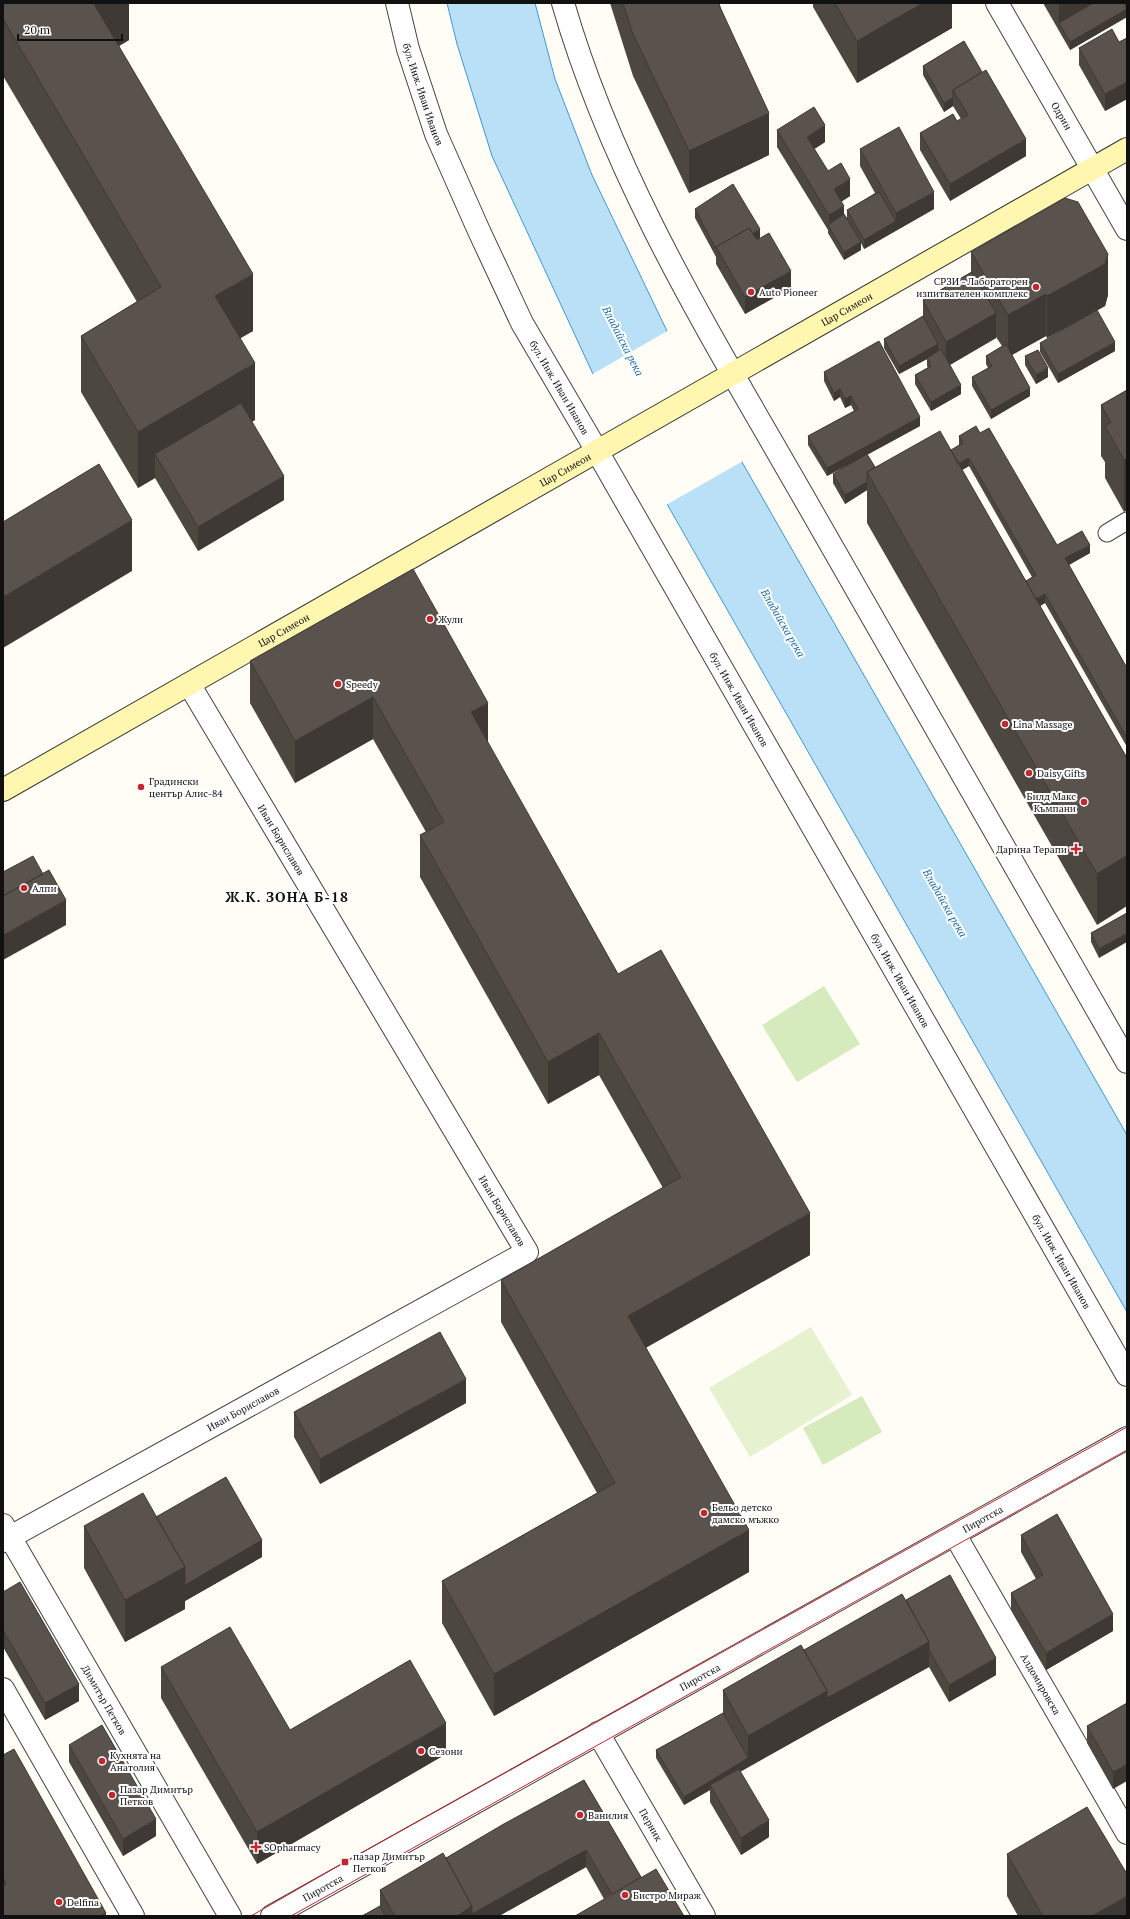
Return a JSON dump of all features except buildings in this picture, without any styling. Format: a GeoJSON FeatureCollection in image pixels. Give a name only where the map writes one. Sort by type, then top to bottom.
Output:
{"type":"FeatureCollection","features":[{"type":"Feature","properties":{"kind":"street","name":"бул. Инж. Иван Иванов"},"geometry":{"type":"LineString","coordinates":[[397,3],[408,49],[436,134],[522,323],[605,446],[1127,1375]]}},
{"type":"Feature","properties":{"kind":"street"},"geometry":{"type":"LineString","coordinates":[[563,3],[574,41],[628,178],[703,322],[1127,1062]]}},
{"type":"Feature","properties":{"kind":"street","name":"Одрин"},"geometry":{"type":"LineString","coordinates":[[997,3],[1127,229]]}},
{"type":"Feature","properties":{"kind":"street","name":"Цар Симеон"},"geometry":{"type":"LineString","coordinates":[[3,790],[1127,149]]}},
{"type":"Feature","properties":{"kind":"street","name":"Иван Бориславов"},"geometry":{"type":"LineString","coordinates":[[5,1534],[527,1252],[189,684]]}},
{"type":"Feature","properties":{"kind":"street","name":"Пиротска"},"geometry":{"type":"LineString","coordinates":[[272,1916],[1127,1438]]}},
{"type":"Feature","properties":{"kind":"street","name":"Димитър Петков"},"geometry":{"type":"LineString","coordinates":[[5,1534],[230,1916]]}},
{"type":"Feature","properties":{"kind":"street","name":"Алдомировска"},"geometry":{"type":"LineString","coordinates":[[954,1535],[1127,1833]]}},
{"type":"Feature","properties":{"kind":"street"},"geometry":{"type":"LineString","coordinates":[[3,1689],[133,1916]]}},
{"type":"Feature","properties":{"kind":"street","name":"Перник"},"geometry":{"type":"LineString","coordinates":[[598,1733],[704,1916]]}},
{"type":"Feature","properties":{"kind":"lane"},"geometry":{"type":"LineString","coordinates":[[1107,533],[1127,521]]}},
{"type":"Feature","properties":{"kind":"green space"},"geometry":{"type":"Polygon","coordinates":[[[824,986],[860,1044],[797,1082],[762,1025],[824,986]]]}},
{"type":"Feature","properties":{"kind":"green space"},"geometry":{"type":"Polygon","coordinates":[[[811,1327],[852,1395],[750,1457],[709,1388],[811,1327]]]}},
{"type":"Feature","properties":{"kind":"green space"},"geometry":{"type":"Polygon","coordinates":[[[862,1396],[882,1432],[823,1465],[803,1428],[862,1396]]]}},
{"type":"Feature","properties":{"kind":"water","name":"Владайска река"},"geometry":{"type":"Polygon","coordinates":[[[447,3],[535,3],[555,79],[592,175],[667,331],[1127,1135],[1127,1312],[593,374],[492,156],[457,44],[447,3]]]}},
{"type":"Feature","properties":{"kind":"pier"},"geometry":{"type":"Polygon","coordinates":[[[669,330],[743,461],[666,505],[591,375],[669,330]]]}},
{"type":"Feature","properties":{"kind":"tram line"},"geometry":{"type":"LineString","coordinates":[[251,1916],[345,1862],[1127,1427]]}},
{"type":"Feature","properties":{"kind":"tram line"},"geometry":{"type":"LineString","coordinates":[[291,1916],[1127,1450]]}},
{"type":"Feature","properties":{"kind":"place","name":"СРЗИ - Лабораторен изпитвателен комплекс"},"geometry":{"type":"Point","coordinates":[1036,287]}},
{"type":"Feature","properties":{"kind":"place","name":"Auto Pioneer"},"geometry":{"type":"Point","coordinates":[751,292]}},
{"type":"Feature","properties":{"kind":"place","name":"Жули"},"geometry":{"type":"Point","coordinates":[430,619]}},
{"type":"Feature","properties":{"kind":"place","name":"Speedy"},"geometry":{"type":"Point","coordinates":[338,684]}},
{"type":"Feature","properties":{"kind":"place","name":"Lina Massage"},"geometry":{"type":"Point","coordinates":[1005,724]}},
{"type":"Feature","properties":{"kind":"place","name":"Daisy Gifts"},"geometry":{"type":"Point","coordinates":[1029,773]}},
{"type":"Feature","properties":{"kind":"place","name":"Градински център Алис-84"},"geometry":{"type":"Point","coordinates":[141,787]}},
{"type":"Feature","properties":{"kind":"place","name":"Билд Макс Къмпани"},"geometry":{"type":"Point","coordinates":[1084,802]}},
{"type":"Feature","properties":{"kind":"place","name":"Дарина Терапи"},"geometry":{"type":"Point","coordinates":[1076,849]}},
{"type":"Feature","properties":{"kind":"place","name":"Алпи"},"geometry":{"type":"Point","coordinates":[24,888]}},
{"type":"Feature","properties":{"kind":"place","name":"Бельо детско дамско мъжко"},"geometry":{"type":"Point","coordinates":[704,1513]}},
{"type":"Feature","properties":{"kind":"place","name":"Сезони"},"geometry":{"type":"Point","coordinates":[421,1751]}},
{"type":"Feature","properties":{"kind":"place","name":"Кухнята на Анатолия"},"geometry":{"type":"Point","coordinates":[102,1761]}},
{"type":"Feature","properties":{"kind":"place","name":"Пазар Димитър Петков"},"geometry":{"type":"Point","coordinates":[112,1795]}},
{"type":"Feature","properties":{"kind":"place","name":"Ванилия"},"geometry":{"type":"Point","coordinates":[580,1815]}},
{"type":"Feature","properties":{"kind":"place","name":"SOpharmacy"},"geometry":{"type":"Point","coordinates":[256,1847]}},
{"type":"Feature","properties":{"kind":"place","name":"пазар Димитър Петков"},"geometry":{"type":"Point","coordinates":[345,1862]}},
{"type":"Feature","properties":{"kind":"place","name":"Бистро Мираж"},"geometry":{"type":"Point","coordinates":[625,1895]}},
{"type":"Feature","properties":{"kind":"place","name":"Delfina"},"geometry":{"type":"Point","coordinates":[59,1902]}},
{"type":"Feature","properties":{"kind":"district","name":"Ж.К. ЗОНА Б-18"},"geometry":{"type":"Point","coordinates":[287,896]}}]}
